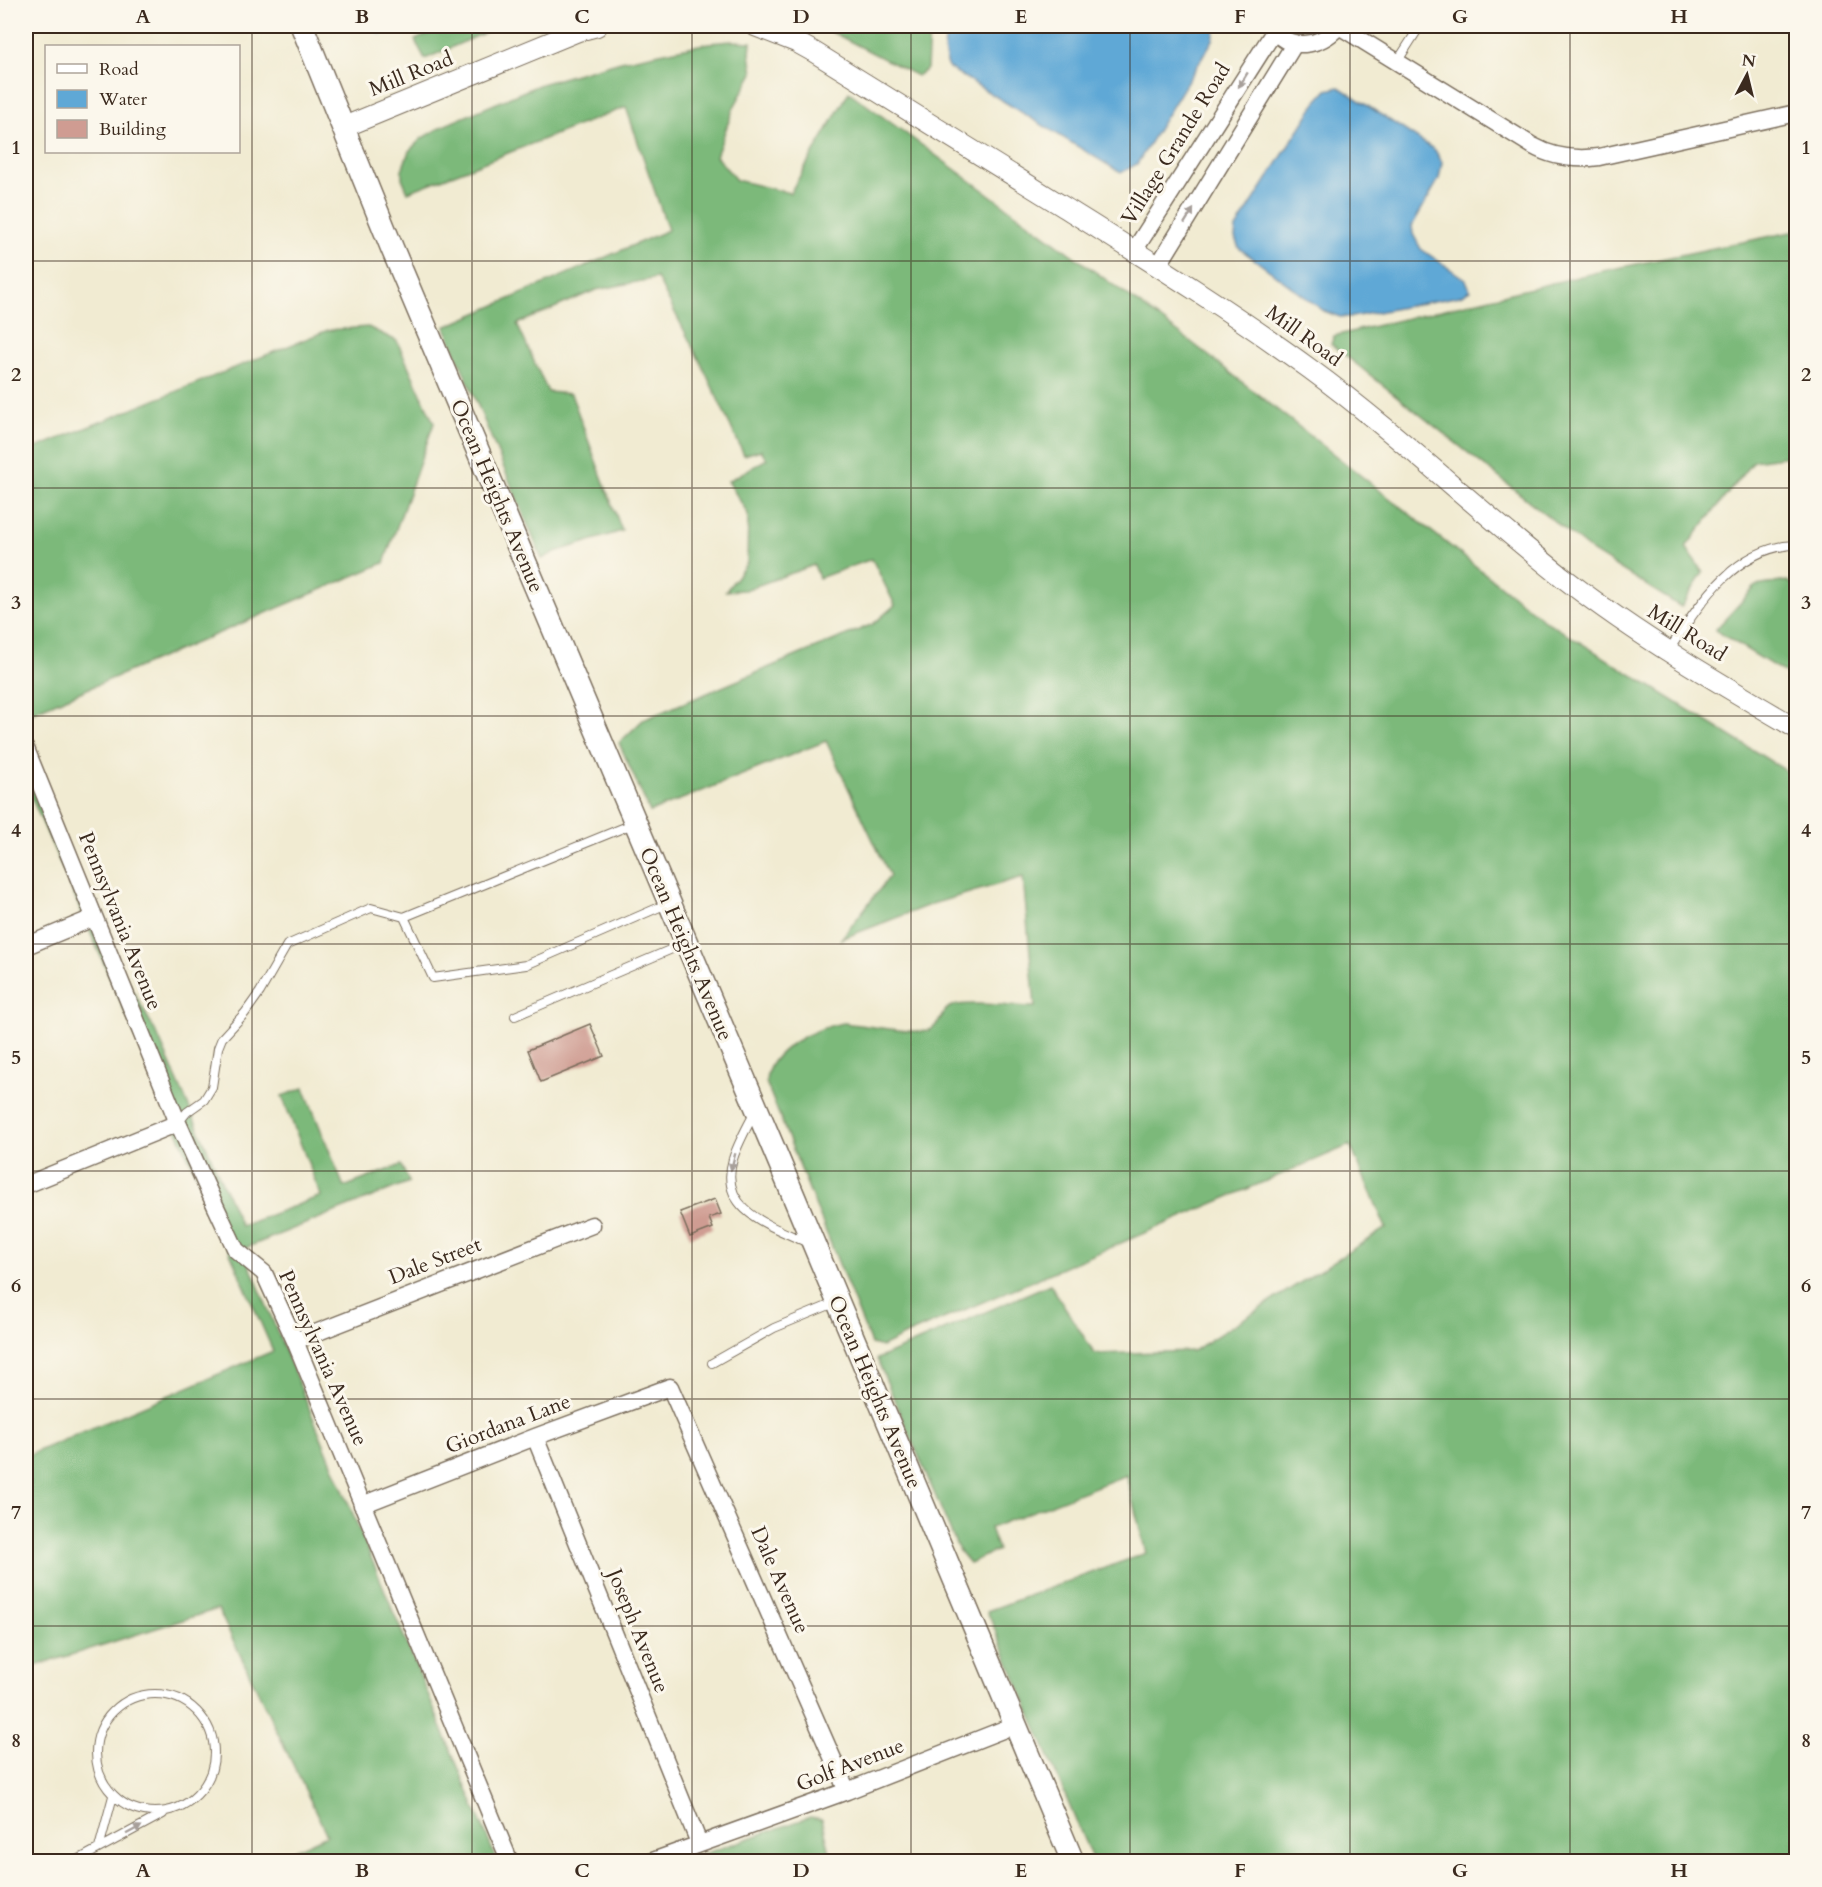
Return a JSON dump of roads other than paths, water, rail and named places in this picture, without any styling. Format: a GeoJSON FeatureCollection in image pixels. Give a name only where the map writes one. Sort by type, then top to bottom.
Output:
{"type":"FeatureCollection","features":[{"type":"Feature","properties":{"kind":"main road","name":"Ocean Heights Avenue"},"geometry":{"type":"LineString","coordinates":[[302,26],[392,248],[1072,1862]]}},
{"type":"Feature","properties":{"kind":"street","name":"Mill Road"},"geometry":{"type":"LineString","coordinates":[[344,127],[578,31],[597,26]]}},
{"type":"Feature","properties":{"kind":"street","name":"Mill Road"},"geometry":{"type":"LineString","coordinates":[[755,26],[796,42],[814,52],[1158,266],[1313,371],[1370,414],[1552,569],[1614,615],[1797,728]]}},
{"type":"Feature","properties":{"kind":"street"},"geometry":{"type":"LineString","coordinates":[[1273,28],[1284,38],[1295,43],[1308,44],[1320,42],[1339,26],[1541,151],[1575,158],[1615,154],[1797,113]]}},
{"type":"Feature","properties":{"kind":"street","name":"Village Grande Road"},"geometry":{"type":"LineString","coordinates":[[1134,251],[1273,28]]}},
{"type":"Feature","properties":{"kind":"street"},"geometry":{"type":"LineString","coordinates":[[1158,266],[1295,43]]}},
{"type":"Feature","properties":{"kind":"street","name":"Pennsylvania Avenue"},"geometry":{"type":"LineString","coordinates":[[26,749],[178,1122],[236,1250],[264,1273],[295,1341],[510,1862]]}},
{"type":"Feature","properties":{"kind":"street"},"geometry":{"type":"LineString","coordinates":[[26,946],[93,918]]}},
{"type":"Feature","properties":{"kind":"street"},"geometry":{"type":"LineString","coordinates":[[26,1185],[178,1122]]}},
{"type":"Feature","properties":{"kind":"street","name":"Dale Street"},"geometry":{"type":"LineString","coordinates":[[295,1341],[592,1225]]}},
{"type":"Feature","properties":{"kind":"street","name":"Giordana Lane"},"geometry":{"type":"LineString","coordinates":[[362,1505],[670,1387]]}},
{"type":"Feature","properties":{"kind":"street","name":"Dale Avenue"},"geometry":{"type":"LineString","coordinates":[[670,1387],[847,1791]]}},
{"type":"Feature","properties":{"kind":"street","name":"Joseph Avenue"},"geometry":{"type":"LineString","coordinates":[[535,1437],[699,1843]]}},
{"type":"Feature","properties":{"kind":"street","name":"Golf Avenue"},"geometry":{"type":"LineString","coordinates":[[699,1843],[847,1791],[1015,1725]]}},
{"type":"Feature","properties":{"kind":"street"},"geometry":{"type":"LineString","coordinates":[[650,1862],[699,1843]]}},
{"type":"Feature","properties":{"kind":"lane"},"geometry":{"type":"LineString","coordinates":[[1397,62],[1420,26]]}},
{"type":"Feature","properties":{"kind":"lane"},"geometry":{"type":"LineString","coordinates":[[1669,651],[1703,601],[1742,563],[1763,551],[1795,545]]}},
{"type":"Feature","properties":{"kind":"lane"},"geometry":{"type":"LineString","coordinates":[[178,1122],[187,1112],[204,1100],[212,1087],[218,1048],[222,1038],[245,1013],[287,945],[293,941],[371,908],[404,917],[635,823]]}},
{"type":"Feature","properties":{"kind":"lane"},"geometry":{"type":"LineString","coordinates":[[404,917],[433,978],[526,965],[669,903]]}},
{"type":"Feature","properties":{"kind":"lane"},"geometry":{"type":"LineString","coordinates":[[515,1016],[686,943]]}},
{"type":"Feature","properties":{"kind":"lane"},"geometry":{"type":"LineString","coordinates":[[756,1109],[733,1159],[730,1181],[733,1192],[738,1203],[748,1213],[814,1246]]}},
{"type":"Feature","properties":{"kind":"lane"},"geometry":{"type":"LineString","coordinates":[[712,1363],[774,1328],[837,1302]]}},
{"type":"Feature","properties":{"kind":"lane"},"geometry":{"type":"LineString","coordinates":[[74,1862],[168,1811],[186,1804],[201,1791],[211,1774],[214,1755],[212,1736],[203,1718],[188,1704],[170,1696],[150,1694],[131,1698],[114,1709],[102,1724],[96,1743],[95,1762],[101,1781],[113,1796],[129,1807],[148,1813],[168,1811]]}},
{"type":"Feature","properties":{"kind":"lane"},"geometry":{"type":"LineString","coordinates":[[99,1848],[113,1796]]}},
{"type":"Feature","properties":{"kind":"water"},"geometry":{"type":"Polygon","coordinates":[[[951,26],[1216,26],[1213,40],[1137,164],[1121,173],[949,68],[944,47],[951,26]]]}},
{"type":"Feature","properties":{"kind":"water"},"geometry":{"type":"Polygon","coordinates":[[[1339,87],[1435,150],[1442,162],[1439,179],[1412,226],[1413,234],[1421,249],[1466,280],[1470,290],[1460,296],[1352,317],[1340,317],[1324,311],[1239,248],[1235,238],[1236,228],[1317,101],[1327,90],[1339,87]]]}},
{"type":"Feature","properties":{"kind":"waterway"},"geometry":{"type":"LineString","coordinates":[[380,32],[384,26]]}}]}
